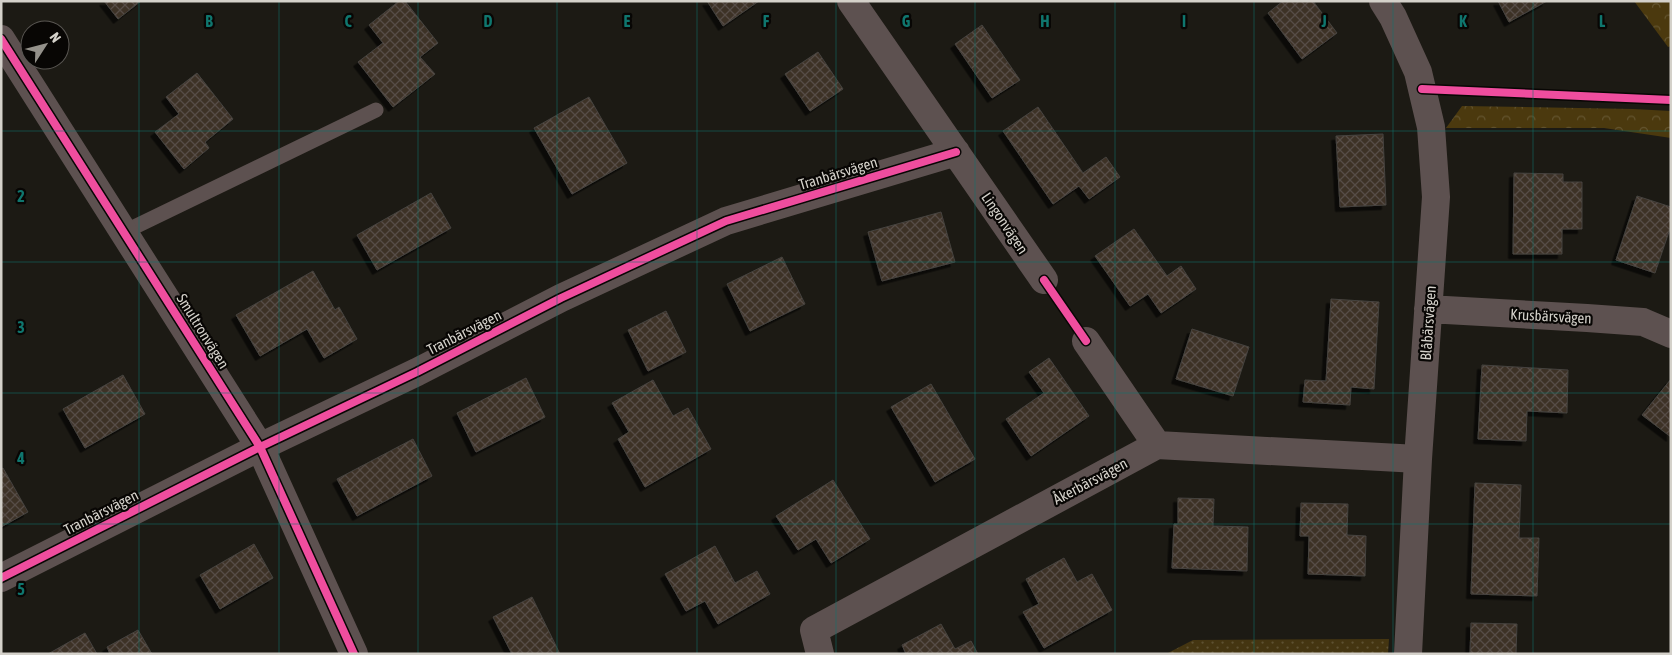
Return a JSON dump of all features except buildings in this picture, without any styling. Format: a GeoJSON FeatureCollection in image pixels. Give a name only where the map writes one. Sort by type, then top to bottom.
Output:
{"type":"FeatureCollection","features":[{"type":"Feature","properties":{"kind":"street","name":"Lingonvägen"},"geometry":{"type":"LineString","coordinates":[[851,1],[1044,280]]}},
{"type":"Feature","properties":{"kind":"street","name":"Blåbärsvägen"},"geometry":{"type":"LineString","coordinates":[[1383,1],[1393,17],[1418,72],[1431,127],[1436,197],[1418,459],[1408,654]]}},
{"type":"Feature","properties":{"kind":"street","name":"Smultronvägen"},"geometry":{"type":"LineString","coordinates":[[1,39],[260,447],[354,654]]}},
{"type":"Feature","properties":{"kind":"street","name":"Tranbärsvägen"},"geometry":{"type":"LineString","coordinates":[[1,578],[260,447],[418,372],[561,298],[726,220],[956,152]]}},
{"type":"Feature","properties":{"kind":"street","name":"Krusbärsvägen"},"geometry":{"type":"LineString","coordinates":[[1428,309],[1643,322],[1671,334]]}},
{"type":"Feature","properties":{"kind":"street"},"geometry":{"type":"LineString","coordinates":[[1086,341],[1157,445],[1418,459]]}},
{"type":"Feature","properties":{"kind":"street","name":"Åkerbärsvägen"},"geometry":{"type":"LineString","coordinates":[[820,654],[814,630],[1157,445]]}},
{"type":"Feature","properties":{"kind":"lane"},"geometry":{"type":"LineString","coordinates":[[124,232],[376,110]]}},
{"type":"Feature","properties":{"kind":"green space"},"geometry":{"type":"Polygon","coordinates":[[[1634,1],[1671,1],[1671,46],[1668,47],[1634,1]]]}},
{"type":"Feature","properties":{"kind":"green space"},"geometry":{"type":"Polygon","coordinates":[[[1462,106],[1671,111],[1671,138],[1604,128],[1446,128],[1462,106]]]}},
{"type":"Feature","properties":{"kind":"shaded area"},"geometry":{"type":"Polygon","coordinates":[[[1389,639],[1388,654],[1166,654],[1193,640],[1389,639]]]}},
{"type":"Feature","properties":{"kind":"cycle path"},"geometry":{"type":"LineString","coordinates":[[1,39],[260,447],[354,654]]}},
{"type":"Feature","properties":{"kind":"cycle path"},"geometry":{"type":"LineString","coordinates":[[1422,89],[1671,100]]}},
{"type":"Feature","properties":{"kind":"cycle path"},"geometry":{"type":"LineString","coordinates":[[1,578],[260,447],[417,372],[561,298],[726,221],[956,152]]}},
{"type":"Feature","properties":{"kind":"cycle path"},"geometry":{"type":"LineString","coordinates":[[1044,280],[1086,341]]}}]}
